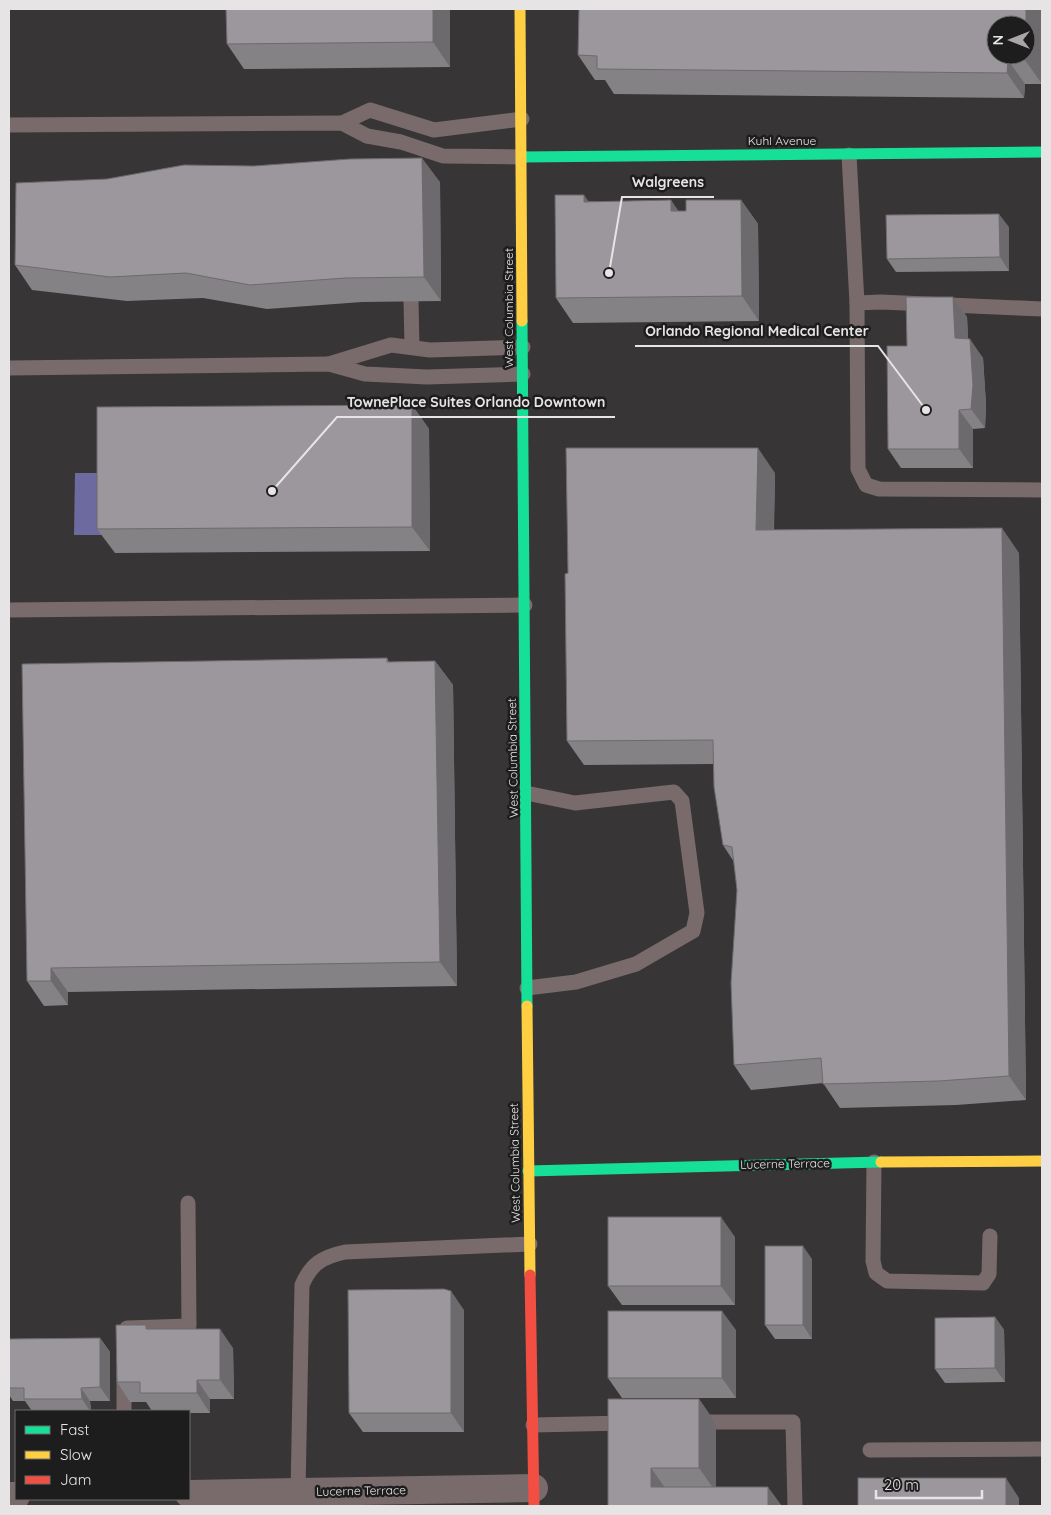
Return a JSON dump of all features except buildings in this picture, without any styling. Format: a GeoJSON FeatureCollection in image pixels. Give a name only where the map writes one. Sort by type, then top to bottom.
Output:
{"type":"FeatureCollection","features":[{"type":"Feature","properties":{"kind":"street","name":"West Columbia Street"},"geometry":{"type":"LineString","coordinates":[[520,9],[528,1170],[534,1497]]}},
{"type":"Feature","properties":{"kind":"street","name":"Kuhl Avenue"},"geometry":{"type":"LineString","coordinates":[[522,157],[1042,152]]}},
{"type":"Feature","properties":{"kind":"street","name":"Lucerne Terrace"},"geometry":{"type":"LineString","coordinates":[[528,1170],[874,1162],[1042,1161]]}},
{"type":"Feature","properties":{"kind":"street","name":"Lucerne Terrace"},"geometry":{"type":"LineString","coordinates":[[190,1494],[417,1498],[534,1497]]}},
{"type":"Feature","properties":{"kind":"lane"},"geometry":{"type":"LineString","coordinates":[[9,125],[342,123],[370,110],[434,130],[522,119]]}},
{"type":"Feature","properties":{"kind":"lane"},"geometry":{"type":"LineString","coordinates":[[342,123],[367,136],[407,143],[442,156],[522,157]]}},
{"type":"Feature","properties":{"kind":"lane"},"geometry":{"type":"LineString","coordinates":[[407,143],[408,163]]}},
{"type":"Feature","properties":{"kind":"lane"},"geometry":{"type":"LineString","coordinates":[[849,155],[857,303],[858,469],[866,485],[879,488],[1042,490]]}},
{"type":"Feature","properties":{"kind":"lane"},"geometry":{"type":"LineString","coordinates":[[411,301],[412,347]]}},
{"type":"Feature","properties":{"kind":"lane"},"geometry":{"type":"LineString","coordinates":[[857,303],[881,302],[1042,309]]}},
{"type":"Feature","properties":{"kind":"lane"},"geometry":{"type":"LineString","coordinates":[[329,364],[391,345],[430,350],[523,347]]}},
{"type":"Feature","properties":{"kind":"lane"},"geometry":{"type":"LineString","coordinates":[[9,368],[329,364],[365,374],[427,377],[523,374]]}},
{"type":"Feature","properties":{"kind":"lane"},"geometry":{"type":"LineString","coordinates":[[9,610],[525,605]]}},
{"type":"Feature","properties":{"kind":"lane"},"geometry":{"type":"LineString","coordinates":[[526,793],[575,803],[674,792],[682,801],[697,913],[693,931],[636,964],[576,982],[528,988]]}},
{"type":"Feature","properties":{"kind":"lane"},"geometry":{"type":"LineString","coordinates":[[874,1162],[873,1261],[876,1273],[887,1282],[983,1282],[989,1274],[990,1236]]}},
{"type":"Feature","properties":{"kind":"lane"},"geometry":{"type":"LineString","coordinates":[[124,1410],[124,1328],[189,1326],[188,1203]]}},
{"type":"Feature","properties":{"kind":"lane"},"geometry":{"type":"LineString","coordinates":[[308,1497],[302,1285],[307,1273],[317,1261],[328,1255],[345,1252],[530,1244]]}},
{"type":"Feature","properties":{"kind":"lane"},"geometry":{"type":"LineString","coordinates":[[682,1422],[793,1422],[795,1506]]}},
{"type":"Feature","properties":{"kind":"lane"},"geometry":{"type":"LineString","coordinates":[[533,1425],[642,1423]]}},
{"type":"Feature","properties":{"kind":"lane"},"geometry":{"type":"LineString","coordinates":[[870,1450],[1042,1449]]}},
{"type":"Feature","properties":{"kind":"shaded area"},"geometry":{"type":"Polygon","coordinates":[[[75,473],[99,473],[107,535],[74,535],[75,473]]]}},
{"type":"Feature","properties":{"kind":"traffic: fast"},"geometry":{"type":"LineString","coordinates":[[522,157],[1042,152]]}},
{"type":"Feature","properties":{"kind":"traffic: fast"},"geometry":{"type":"LineString","coordinates":[[522,321],[527,1006]]}},
{"type":"Feature","properties":{"kind":"traffic: fast"},"geometry":{"type":"LineString","coordinates":[[528,1171],[881,1162]]}},
{"type":"Feature","properties":{"kind":"traffic: slow"},"geometry":{"type":"LineString","coordinates":[[520,9],[522,321]]}},
{"type":"Feature","properties":{"kind":"traffic: slow"},"geometry":{"type":"LineString","coordinates":[[527,1006],[530,1275]]}},
{"type":"Feature","properties":{"kind":"traffic: slow"},"geometry":{"type":"LineString","coordinates":[[881,1162],[1042,1161]]}},
{"type":"Feature","properties":{"kind":"traffic: jam"},"geometry":{"type":"LineString","coordinates":[[530,1275],[534,1506]]}},
{"type":"Feature","properties":{"kind":"place","name":"Walgreens"},"geometry":{"type":"Point","coordinates":[609,273]}},
{"type":"Feature","properties":{"kind":"place","name":"Orlando Regional Medical Center"},"geometry":{"type":"Point","coordinates":[926,410]}},
{"type":"Feature","properties":{"kind":"place","name":"TownePlace Suites Orlando Downtown"},"geometry":{"type":"Point","coordinates":[272,491]}}]}
